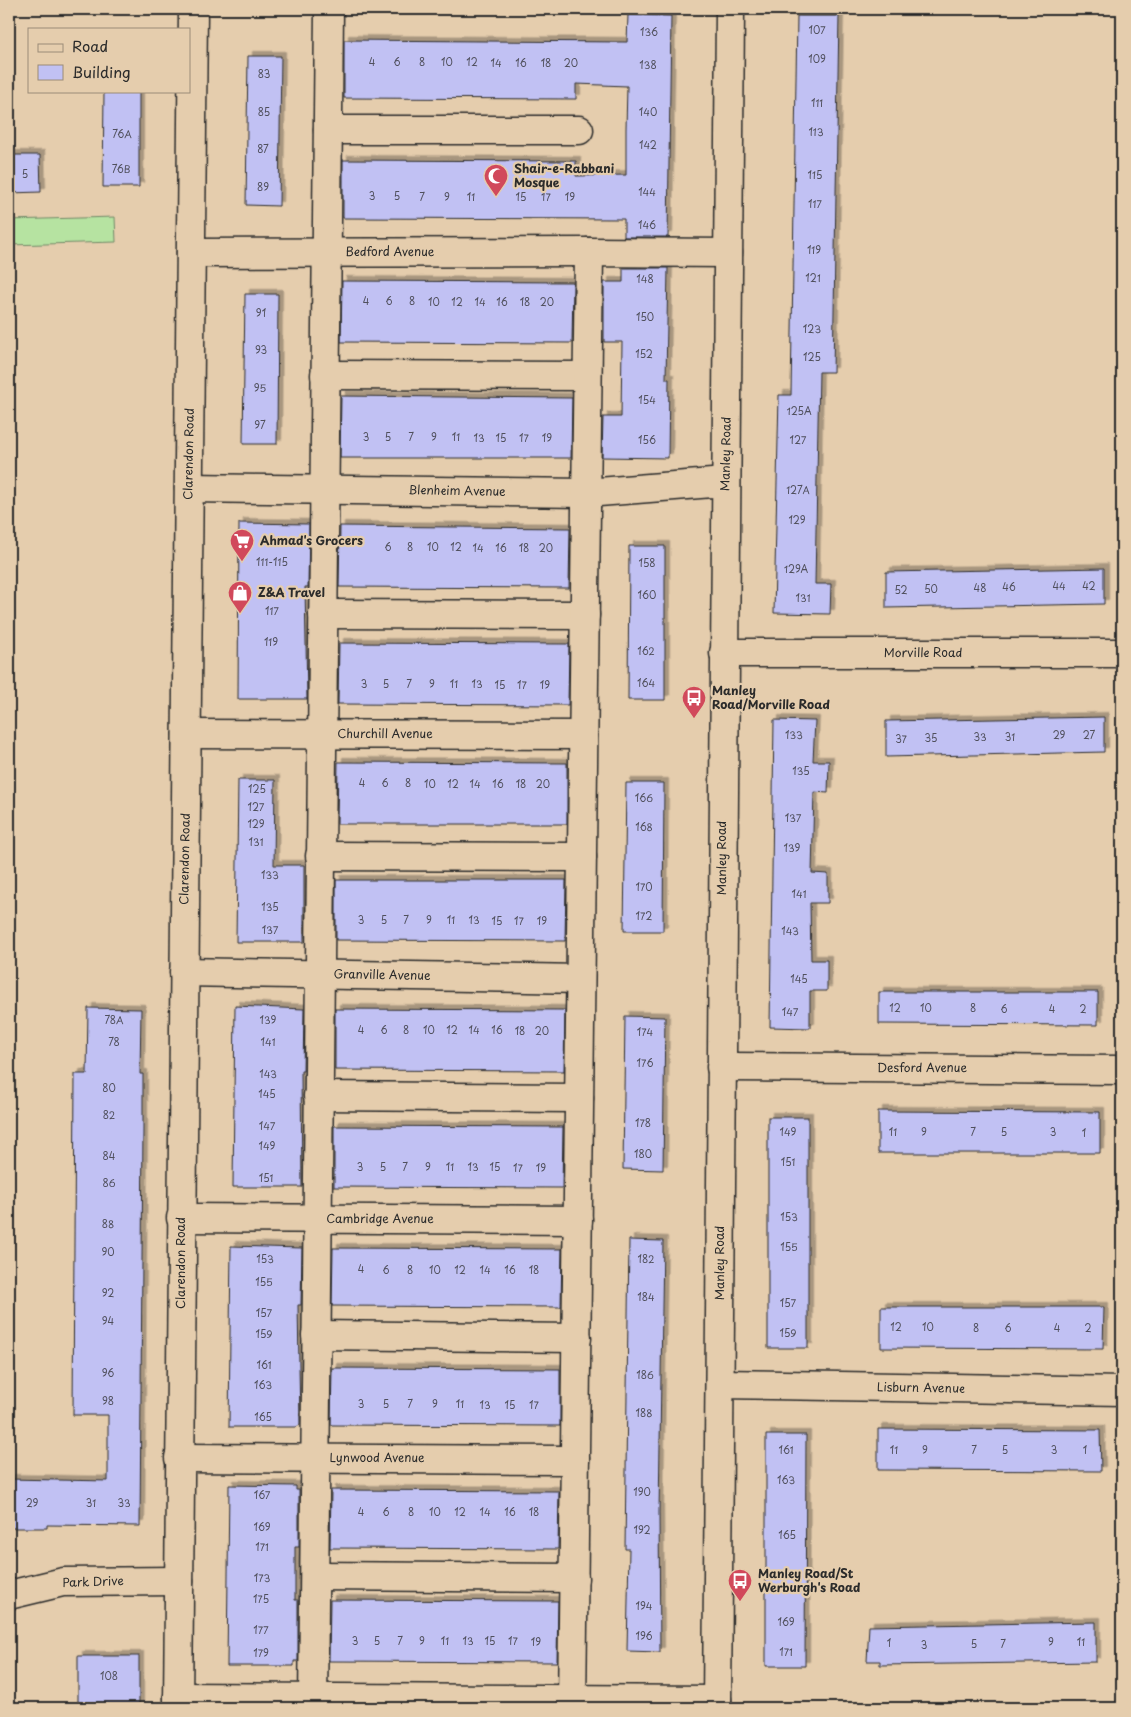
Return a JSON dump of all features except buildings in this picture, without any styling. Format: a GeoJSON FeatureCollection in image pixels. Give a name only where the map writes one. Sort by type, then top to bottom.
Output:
{"type":"FeatureCollection","features":[{"type":"Feature","properties":{"kind":"street","name":"Clarendon Road"},"geometry":{"type":"LineString","coordinates":[[178,1703],[193,9]]}},
{"type":"Feature","properties":{"kind":"street"},"geometry":{"type":"LineString","coordinates":[[314,1703],[329,9]]}},
{"type":"Feature","properties":{"kind":"street","name":"Manley Road"},"geometry":{"type":"LineString","coordinates":[[717,1704],[730,9]]}},
{"type":"Feature","properties":{"kind":"street"},"geometry":{"type":"LineString","coordinates":[[328,130],[579,130]]}},
{"type":"Feature","properties":{"kind":"street","name":"Bedford Avenue"},"geometry":{"type":"LineString","coordinates":[[191,252],[728,253]]}},
{"type":"Feature","properties":{"kind":"street"},"geometry":{"type":"LineString","coordinates":[[572,1704],[588,252]]}},
{"type":"Feature","properties":{"kind":"street"},"geometry":{"type":"LineString","coordinates":[[325,375],[588,376]]}},
{"type":"Feature","properties":{"kind":"street","name":"Blenheim Avenue"},"geometry":{"type":"LineString","coordinates":[[189,488],[586,493],[725,482]]}},
{"type":"Feature","properties":{"kind":"street"},"geometry":{"type":"LineString","coordinates":[[323,614],[584,615]]}},
{"type":"Feature","properties":{"kind":"street","name":"Morville Road"},"geometry":{"type":"LineString","coordinates":[[724,653],[1122,653]]}},
{"type":"Feature","properties":{"kind":"street","name":"Churchill Avenue"},"geometry":{"type":"LineString","coordinates":[[187,734],[583,735]]}},
{"type":"Feature","properties":{"kind":"street"},"geometry":{"type":"LineString","coordinates":[[320,856],[582,857]]}},
{"type":"Feature","properties":{"kind":"street","name":"Granville Avenue"},"geometry":{"type":"LineString","coordinates":[[184,972],[580,979]]}},
{"type":"Feature","properties":{"kind":"street","name":"Desford Avenue"},"geometry":{"type":"LineString","coordinates":[[721,1067],[1122,1070]]}},
{"type":"Feature","properties":{"kind":"street"},"geometry":{"type":"LineString","coordinates":[[318,1096],[579,1098]]}},
{"type":"Feature","properties":{"kind":"street","name":"Cambridge Avenue"},"geometry":{"type":"LineString","coordinates":[[181,1218],[578,1220]]}},
{"type":"Feature","properties":{"kind":"street"},"geometry":{"type":"LineString","coordinates":[[316,1335],[577,1338]]}},
{"type":"Feature","properties":{"kind":"street","name":"Lisburn Avenue"},"geometry":{"type":"LineString","coordinates":[[720,1384],[1122,1391]]}},
{"type":"Feature","properties":{"kind":"street","name":"Lynwood Avenue"},"geometry":{"type":"LineString","coordinates":[[179,1458],[575,1460]]}},
{"type":"Feature","properties":{"kind":"street"},"geometry":{"type":"LineString","coordinates":[[314,1576],[574,1578]]}},
{"type":"Feature","properties":{"kind":"street","name":"Park Drive"},"geometry":{"type":"LineString","coordinates":[[9,1595],[24,1589],[63,1582],[179,1580]]}},
{"type":"Feature","properties":{"kind":"street"},"geometry":{"type":"LineString","coordinates":[[178,1703],[717,1704]]}},
{"type":"Feature","properties":{"kind":"green space"},"geometry":{"type":"Polygon","coordinates":[[[115,217],[116,242],[9,245],[9,220],[115,217]]]}},
{"type":"Feature","properties":{"kind":"place","name":"Shair-e-Rabbani Mosque"},"geometry":{"type":"Point","coordinates":[496,197]}},
{"type":"Feature","properties":{"kind":"place","name":"Ahmad's Grocers"},"geometry":{"type":"Point","coordinates":[242,562]}},
{"type":"Feature","properties":{"kind":"place","name":"Z&A Travel"},"geometry":{"type":"Point","coordinates":[240,614]}},
{"type":"Feature","properties":{"kind":"place","name":"Manley Road/Morville Road"},"geometry":{"type":"Point","coordinates":[694,719]}},
{"type":"Feature","properties":{"kind":"place","name":"Manley Road/St Werburgh's Road"},"geometry":{"type":"Point","coordinates":[740,1602]}}]}
